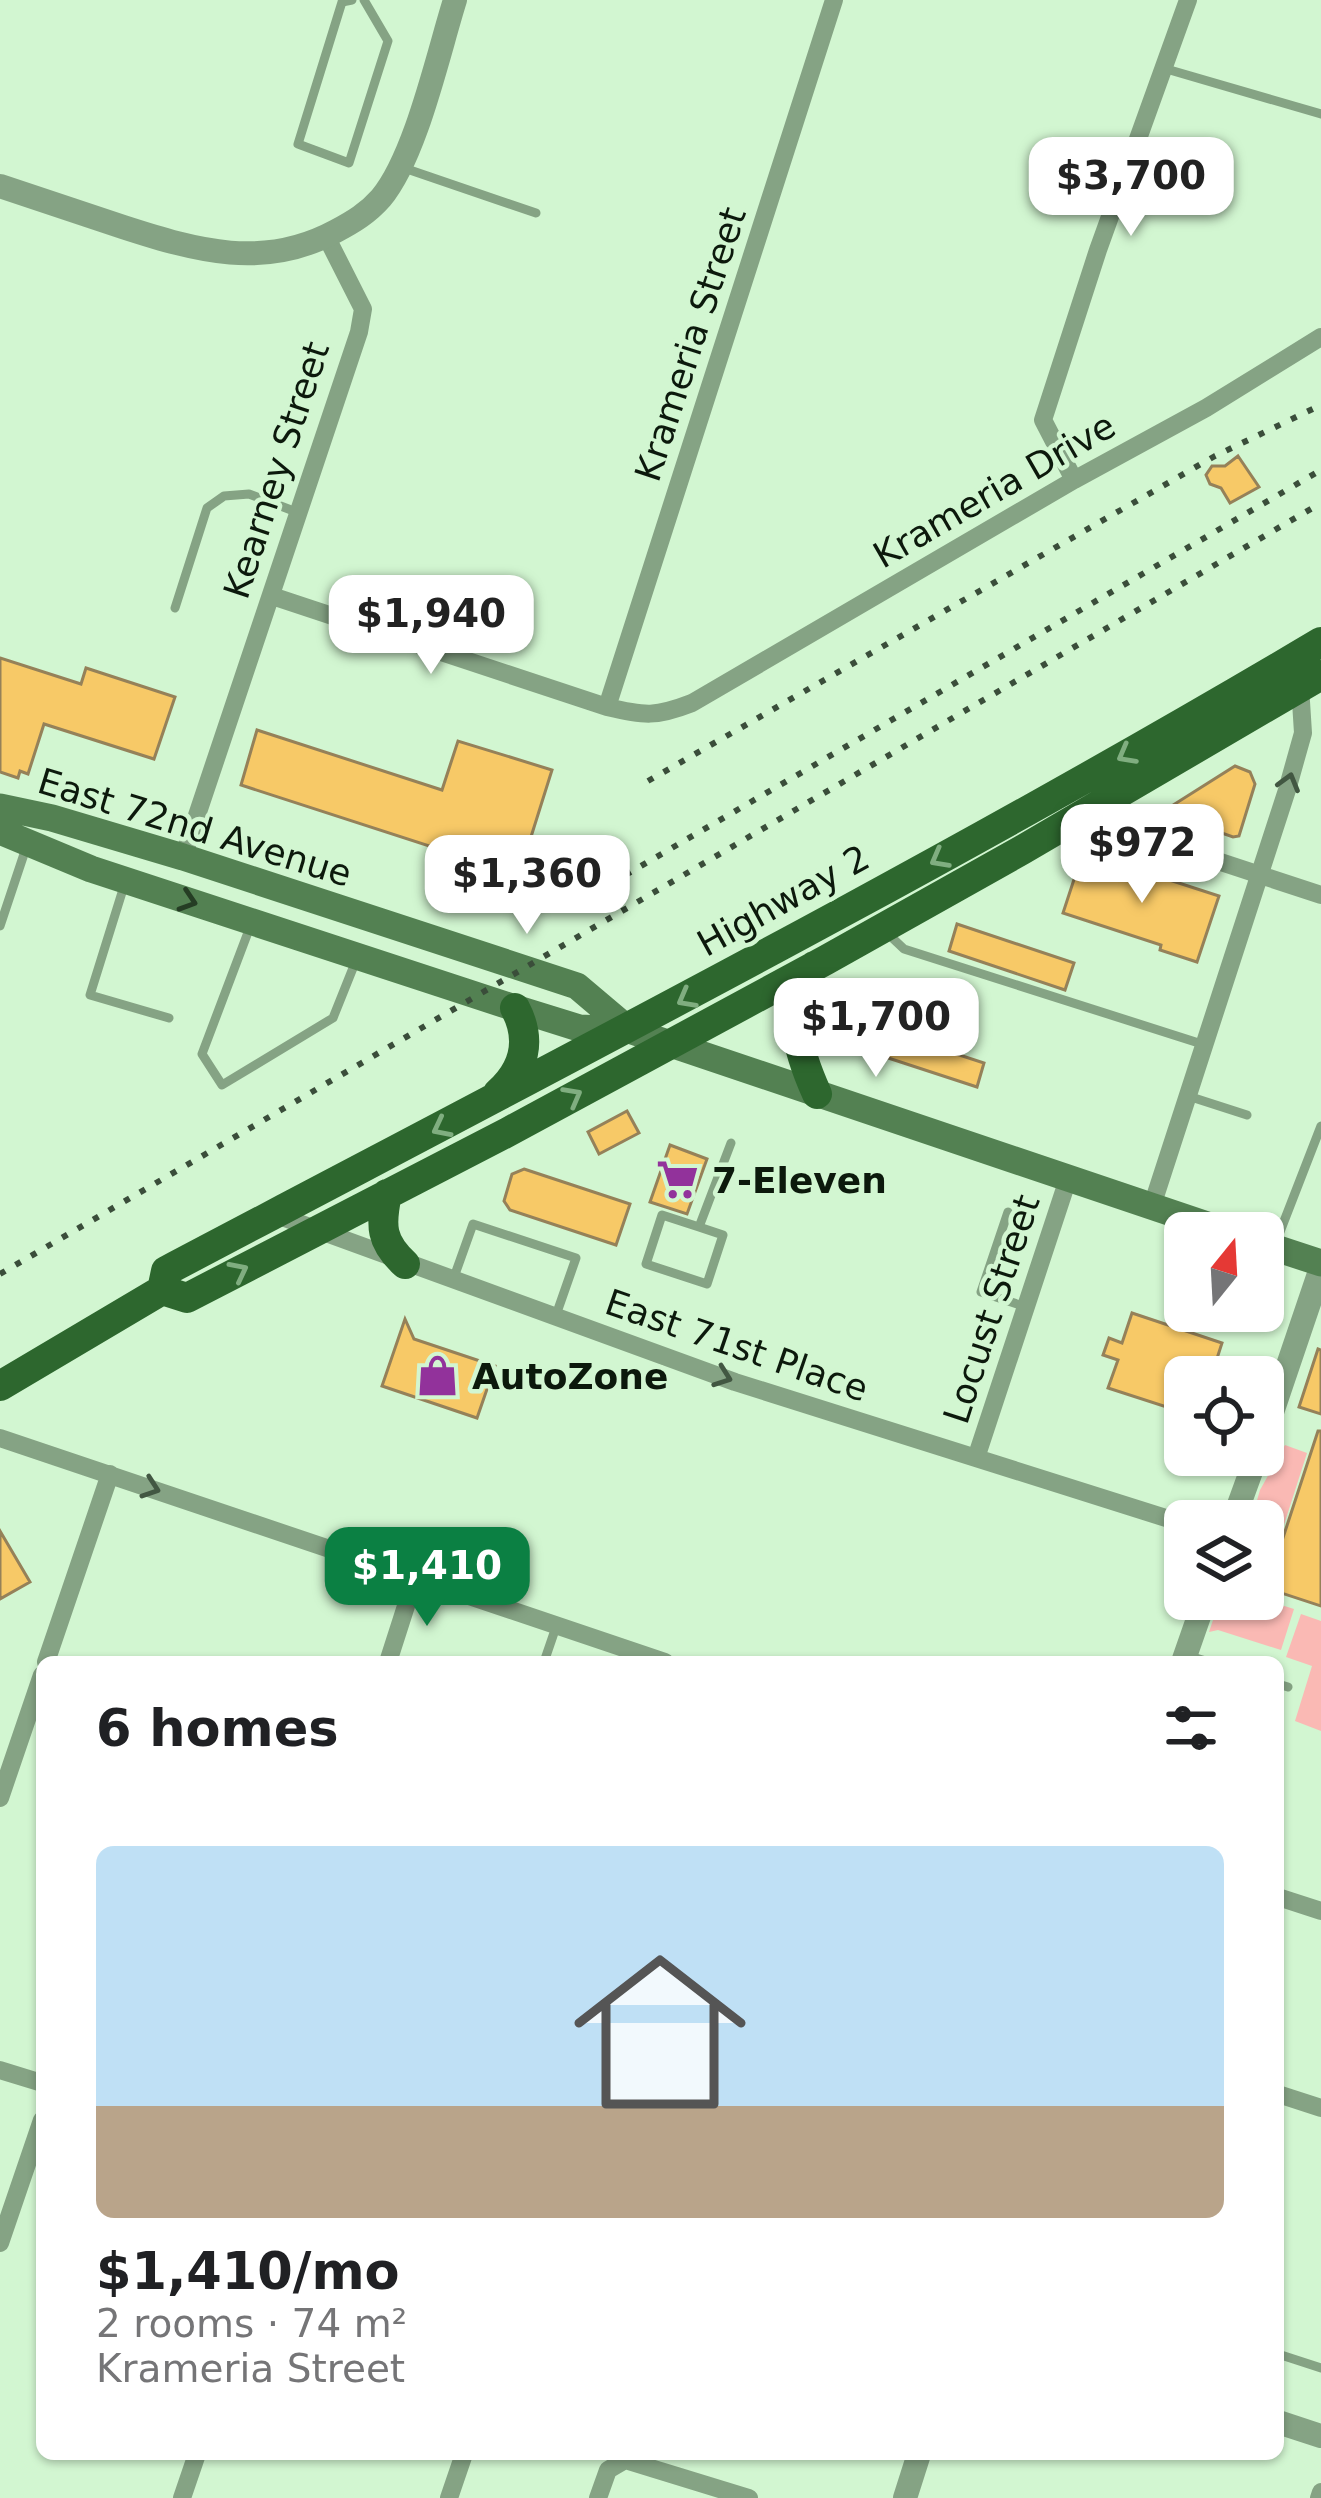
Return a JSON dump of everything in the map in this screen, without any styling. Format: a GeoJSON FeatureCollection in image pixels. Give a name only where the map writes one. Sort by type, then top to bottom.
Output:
{"type":"FeatureCollection","features":[{"type":"Feature","properties":{"kind":"main road","name":"Highway 2"},"geometry":{"type":"LineString","coordinates":[[162,1291],[166,1271],[629,1030],[1321,642]]}},
{"type":"Feature","properties":{"kind":"main road","name":"Highway 2"},"geometry":{"type":"LineString","coordinates":[[0,1386],[162,1291],[187,1298],[814,966],[1311,681]]}},
{"type":"Feature","properties":{"kind":"main road","name":"East 72nd Avenue"},"geometry":{"type":"LineString","coordinates":[[0,807],[183,857],[577,986],[629,1030]]}},
{"type":"Feature","properties":{"kind":"main road","name":"East 72nd Avenue"},"geometry":{"type":"LineString","coordinates":[[0,831],[125,880],[514,1008],[579,1028],[629,1030],[1170,1212]]}},
{"type":"Feature","properties":{"kind":"main road"},"geometry":{"type":"LineString","coordinates":[[814,966],[801,989],[795,1030],[802,1062],[818,1094]]}},
{"type":"Feature","properties":{"kind":"main road"},"geometry":{"type":"LineString","coordinates":[[483,1106],[509,1083],[521,1060],[525,1036],[514,1008]]}},
{"type":"Feature","properties":{"kind":"main road"},"geometry":{"type":"LineString","coordinates":[[387,1195],[383,1226],[388,1249],[405,1264]]}},
{"type":"Feature","properties":{"kind":"main road"},"geometry":{"type":"LineString","coordinates":[[1284,1252],[1321,1266]]}},
{"type":"Feature","properties":{"kind":"street"},"geometry":{"type":"LineString","coordinates":[[0,186],[187,248],[224,255],[291,251],[359,218],[382,197],[399,167],[455,0]]}},
{"type":"Feature","properties":{"kind":"street","name":"Krameria Street"},"geometry":{"type":"LineString","coordinates":[[608,707],[834,0]]}},
{"type":"Feature","properties":{"kind":"street"},"geometry":{"type":"LineString","coordinates":[[1074,480],[1043,420],[1188,0]]}},
{"type":"Feature","properties":{"kind":"street","name":"Kearney Street"},"geometry":{"type":"LineString","coordinates":[[183,857],[363,309],[326,236]]}},
{"type":"Feature","properties":{"kind":"street","name":"Krameria Drive"},"geometry":{"type":"LineString","coordinates":[[272,596],[608,707],[651,716],[699,699],[1321,338]]}},
{"type":"Feature","properties":{"kind":"street"},"geometry":{"type":"LineString","coordinates":[[1152,1206],[1303,733],[1311,681]]}},
{"type":"Feature","properties":{"kind":"street"},"geometry":{"type":"LineString","coordinates":[[1081,816],[1321,895]]}},
{"type":"Feature","properties":{"kind":"street","name":"Locust Street"},"geometry":{"type":"LineString","coordinates":[[976,1458],[1067,1179]]}},
{"type":"Feature","properties":{"kind":"street","name":"East 71st Place"},"geometry":{"type":"LineString","coordinates":[[274,1214],[735,1382],[1164,1517]]}},
{"type":"Feature","properties":{"kind":"street"},"geometry":{"type":"LineString","coordinates":[[1284,1376],[1321,1266]]}},
{"type":"Feature","properties":{"kind":"street"},"geometry":{"type":"LineString","coordinates":[[0,1438],[647,1656]]}},
{"type":"Feature","properties":{"kind":"street"},"geometry":{"type":"LineString","coordinates":[[48,1656],[110,1474]]}},
{"type":"Feature","properties":{"kind":"street"},"geometry":{"type":"LineString","coordinates":[[390,1656],[416,1578]]}},
{"type":"Feature","properties":{"kind":"street"},"geometry":{"type":"LineString","coordinates":[[1193,1656],[1201,1620]]}},
{"type":"Feature","properties":{"kind":"street"},"geometry":{"type":"LineString","coordinates":[[0,1798],[36,1693]]}},
{"type":"Feature","properties":{"kind":"street"},"geometry":{"type":"LineString","coordinates":[[1284,1899],[1321,1911]]}},
{"type":"Feature","properties":{"kind":"street"},"geometry":{"type":"LineString","coordinates":[[0,2070],[36,2082]]}},
{"type":"Feature","properties":{"kind":"street"},"geometry":{"type":"LineString","coordinates":[[1284,2095],[1321,2108]]}},
{"type":"Feature","properties":{"kind":"street"},"geometry":{"type":"LineString","coordinates":[[0,2243],[36,2138]]}},
{"type":"Feature","properties":{"kind":"street"},"geometry":{"type":"LineString","coordinates":[[1284,2424],[1321,2436]]}},
{"type":"Feature","properties":{"kind":"street"},"geometry":{"type":"LineString","coordinates":[[182,2498],[195,2460]]}},
{"type":"Feature","properties":{"kind":"street"},"geometry":{"type":"LineString","coordinates":[[449,2498],[462,2460]]}},
{"type":"Feature","properties":{"kind":"street"},"geometry":{"type":"LineString","coordinates":[[598,2498],[608,2470],[625,2460],[749,2498]]}},
{"type":"Feature","properties":{"kind":"street"},"geometry":{"type":"LineString","coordinates":[[905,2498],[917,2460]]}},
{"type":"Feature","properties":{"kind":"lane"},"geometry":{"type":"LineString","coordinates":[[352,0],[342,2],[298,144],[350,164],[388,40],[364,0]]}},
{"type":"Feature","properties":{"kind":"lane"},"geometry":{"type":"LineString","coordinates":[[1163,68],[1321,114]]}},
{"type":"Feature","properties":{"kind":"lane"},"geometry":{"type":"LineString","coordinates":[[399,167],[536,213]]}},
{"type":"Feature","properties":{"kind":"lane"},"geometry":{"type":"LineString","coordinates":[[175,608],[207,508],[224,496],[249,494],[299,513]]}},
{"type":"Feature","properties":{"kind":"lane"},"geometry":{"type":"LineString","coordinates":[[0,926],[28,843]]}},
{"type":"Feature","properties":{"kind":"lane"},"geometry":{"type":"LineString","coordinates":[[0,878],[14,883]]}},
{"type":"Feature","properties":{"kind":"lane"},"geometry":{"type":"LineString","coordinates":[[125,880],[90,995],[169,1018]]}},
{"type":"Feature","properties":{"kind":"lane"},"geometry":{"type":"LineString","coordinates":[[252,922],[202,1054],[222,1085],[333,1018],[358,956]]}},
{"type":"Feature","properties":{"kind":"lane"},"geometry":{"type":"LineString","coordinates":[[882,928],[904,949],[1204,1045]]}},
{"type":"Feature","properties":{"kind":"lane"},"geometry":{"type":"LineString","coordinates":[[1188,1096],[1247,1115]]}},
{"type":"Feature","properties":{"kind":"lane"},"geometry":{"type":"LineString","coordinates":[[1283,1212],[1321,1126]]}},
{"type":"Feature","properties":{"kind":"lane"},"geometry":{"type":"LineString","coordinates":[[699,1227],[731,1143]]}},
{"type":"Feature","properties":{"kind":"lane"},"geometry":{"type":"LineString","coordinates":[[1008,1211],[981,1292],[1027,1307]]}},
{"type":"Feature","properties":{"kind":"lane"},"geometry":{"type":"LineString","coordinates":[[662,1215],[699,1227],[723,1235],[707,1284],[646,1264],[662,1215]]}},
{"type":"Feature","properties":{"kind":"lane"},"geometry":{"type":"LineString","coordinates":[[453,1280],[473,1223],[577,1258],[564,1321]]}},
{"type":"Feature","properties":{"kind":"lane"},"geometry":{"type":"LineString","coordinates":[[546,1656],[556,1626]]}},
{"type":"Feature","properties":{"kind":"lane"},"geometry":{"type":"LineString","coordinates":[[1284,2356],[1321,2368]]}},
{"type":"Feature","properties":{"kind":"shaded area"},"geometry":{"type":"Polygon","coordinates":[[[1284,1447],[1307,1453],[1284,1525],[1284,1500],[1257,1500],[1268,1476],[1284,1476],[1284,1447]]]}},
{"type":"Feature","properties":{"kind":"shaded area"},"geometry":{"type":"Polygon","coordinates":[[[1284,1606],[1294,1609],[1281,1650],[1218,1630],[1209,1632],[1213,1620],[1284,1620],[1284,1606]]]}},
{"type":"Feature","properties":{"kind":"shaded area"},"geometry":{"type":"Polygon","coordinates":[[[1301,1614],[1321,1621],[1321,1731],[1295,1721],[1312,1666],[1286,1657],[1301,1614]]]}},
{"type":"Feature","properties":{"kind":"building"},"geometry":{"type":"Polygon","coordinates":[[[1238,456],[1259,487],[1230,503],[1206,475],[1212,466],[1225,466],[1238,456]]]}},
{"type":"Feature","properties":{"kind":"building"},"geometry":{"type":"Polygon","coordinates":[[[0,658],[81,684],[86,668],[175,697],[154,759],[44,724],[28,774],[20,771],[18,778],[0,772],[0,658]]]}},
{"type":"Feature","properties":{"kind":"building"},"geometry":{"type":"Polygon","coordinates":[[[257,730],[442,790],[458,741],[552,770],[519,875],[241,785],[257,730]]]}},
{"type":"Feature","properties":{"kind":"building"},"geometry":{"type":"Polygon","coordinates":[[[1235,766],[1250,772],[1255,784],[1239,836],[1162,812],[1235,766]]]}},
{"type":"Feature","properties":{"kind":"building"},"geometry":{"type":"Polygon","coordinates":[[[1083,852],[1219,896],[1197,962],[1160,950],[1161,945],[1063,913],[1083,852]]]}},
{"type":"Feature","properties":{"kind":"building"},"geometry":{"type":"Polygon","coordinates":[[[957,924],[1074,963],[1065,990],[949,951],[957,924]]]}},
{"type":"Feature","properties":{"kind":"building"},"geometry":{"type":"Polygon","coordinates":[[[862,999],[849,1038],[829,1030],[829,1022],[842,1009],[862,999]]]}},
{"type":"Feature","properties":{"kind":"building"},"geometry":{"type":"Polygon","coordinates":[[[936,1002],[963,1012],[954,1037],[931,1016],[936,1002]]]}},
{"type":"Feature","properties":{"kind":"building"},"geometry":{"type":"Polygon","coordinates":[[[886,1031],[984,1063],[977,1087],[879,1055],[886,1031]]]}},
{"type":"Feature","properties":{"kind":"building","name":"7-Eleven"},"geometry":{"type":"Polygon","coordinates":[[[627,1111],[639,1133],[599,1154],[588,1132],[627,1111]]]}},
{"type":"Feature","properties":{"kind":"building","name":"7-Eleven"},"geometry":{"type":"Polygon","coordinates":[[[670,1145],[707,1159],[687,1214],[650,1202],[670,1145]]]}},
{"type":"Feature","properties":{"kind":"building"},"geometry":{"type":"Polygon","coordinates":[[[524,1169],[630,1204],[616,1245],[510,1210],[504,1201],[512,1174],[524,1169]]]}},
{"type":"Feature","properties":{"kind":"building"},"geometry":{"type":"Polygon","coordinates":[[[1132,1313],[1164,1324],[1164,1332],[1189,1332],[1222,1343],[1218,1356],[1164,1356],[1164,1406],[1108,1388],[1118,1360],[1103,1355],[1109,1338],[1122,1343],[1132,1313]]]}},
{"type":"Feature","properties":{"kind":"building","name":"AutoZone"},"geometry":{"type":"Polygon","coordinates":[[[405,1319],[414,1339],[495,1366],[477,1418],[382,1386],[405,1319]]]}},
{"type":"Feature","properties":{"kind":"building"},"geometry":{"type":"Polygon","coordinates":[[[1321,1350],[1321,1414],[1299,1407],[1321,1350]]]}},
{"type":"Feature","properties":{"kind":"building"},"geometry":{"type":"Polygon","coordinates":[[[1321,1431],[1321,1606],[1284,1594],[1284,1535],[1321,1431]]]}},
{"type":"Feature","properties":{"kind":"building"},"geometry":{"type":"Polygon","coordinates":[[[0,1531],[30,1582],[0,1599],[0,1531]]]}},
{"type":"Feature","properties":{"kind":"railway"},"geometry":{"type":"LineString","coordinates":[[648,781],[1215,456],[1321,405]]}},
{"type":"Feature","properties":{"kind":"railway"},"geometry":{"type":"LineString","coordinates":[[610,884],[1321,470]]}},
{"type":"Feature","properties":{"kind":"railway"},"geometry":{"type":"LineString","coordinates":[[0,1274],[1321,503]]}},
{"type":"Feature","properties":{"kind":"place","name":"7-Eleven"},"geometry":{"type":"Point","coordinates":[678,1180]}},
{"type":"Feature","properties":{"kind":"place","name":"AutoZone"},"geometry":{"type":"Point","coordinates":[438,1376]}}]}
